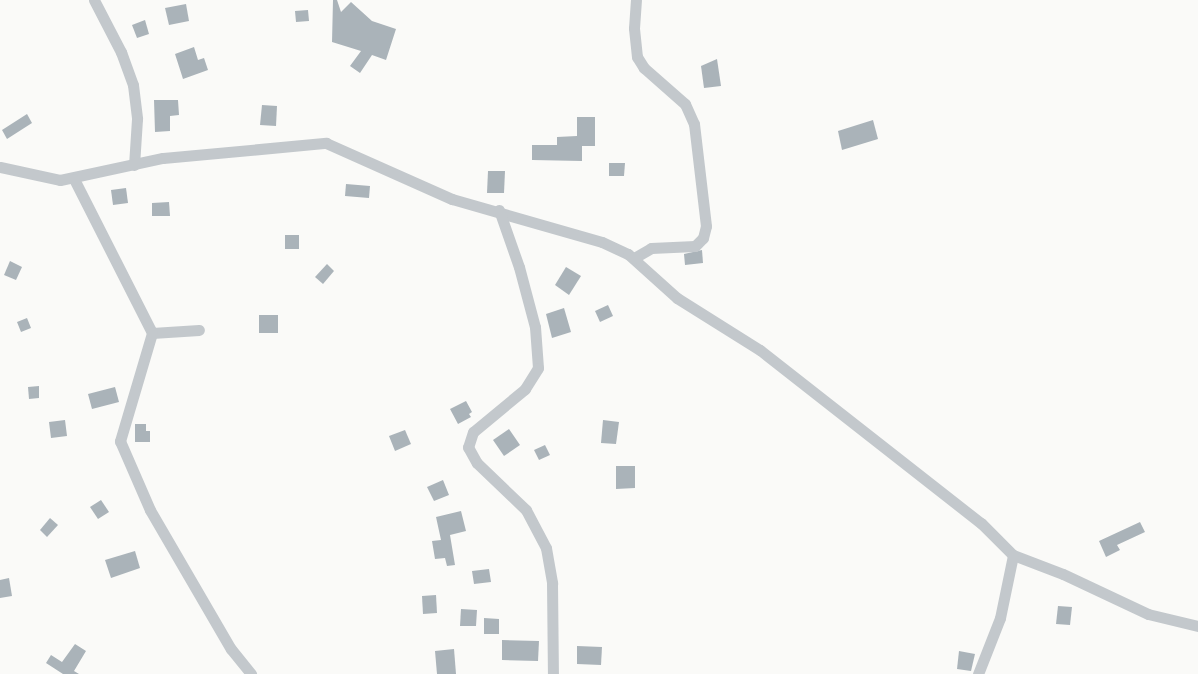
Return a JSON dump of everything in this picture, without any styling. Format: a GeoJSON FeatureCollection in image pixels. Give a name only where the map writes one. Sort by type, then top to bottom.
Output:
{"type":"FeatureCollection","features":[{"type":"Feature","properties":{"kind":"street"},"geometry":{"type":"LineString","coordinates":[[94,0],[120,52],[132,85],[137,119],[134,165]]}},
{"type":"Feature","properties":{"kind":"street"},"geometry":{"type":"LineString","coordinates":[[634,258],[651,248],[695,246],[703,238],[706,226],[694,124],[685,104],[644,68],[637,57],[634,28],[636,0]]}},
{"type":"Feature","properties":{"kind":"street"},"geometry":{"type":"LineString","coordinates":[[0,167],[60,180],[74,179],[187,155],[326,143],[339,146],[431,190],[595,240],[634,258],[677,298],[740,335],[862,428],[981,523],[1013,555],[1063,574],[1141,611],[1198,626]]}},
{"type":"Feature","properties":{"kind":"street"},"geometry":{"type":"LineString","coordinates":[[74,179],[152,333],[120,441],[150,510],[231,649],[251,674]]}},
{"type":"Feature","properties":{"kind":"street"},"geometry":{"type":"LineString","coordinates":[[499,210],[533,318],[538,344],[538,368],[525,389],[473,432],[468,448],[477,464],[526,510],[546,548],[552,578],[553,674]]}},
{"type":"Feature","properties":{"kind":"street"},"geometry":{"type":"LineString","coordinates":[[152,333],[200,330]]}},
{"type":"Feature","properties":{"kind":"street"},"geometry":{"type":"LineString","coordinates":[[978,674],[1000,618],[1013,555]]}},
{"type":"Feature","properties":{"kind":"building"},"geometry":{"type":"Polygon","coordinates":[[[333,0],[337,0],[341,12],[351,2],[372,21],[396,29],[386,60],[372,55],[360,73],[350,66],[361,51],[332,42],[333,0]]]}},
{"type":"Feature","properties":{"kind":"building"},"geometry":{"type":"Polygon","coordinates":[[[186,4],[189,21],[169,25],[165,8],[186,4]]]}},
{"type":"Feature","properties":{"kind":"building"},"geometry":{"type":"Polygon","coordinates":[[[308,10],[309,21],[296,22],[295,11],[308,10]]]}},
{"type":"Feature","properties":{"kind":"building"},"geometry":{"type":"Polygon","coordinates":[[[145,20],[149,34],[137,38],[132,25],[145,20]]]}},
{"type":"Feature","properties":{"kind":"building"},"geometry":{"type":"Polygon","coordinates":[[[194,47],[198,60],[204,58],[208,70],[183,79],[175,54],[194,47]]]}},
{"type":"Feature","properties":{"kind":"building"},"geometry":{"type":"Polygon","coordinates":[[[717,59],[721,86],[704,88],[701,66],[717,59]]]}},
{"type":"Feature","properties":{"kind":"building"},"geometry":{"type":"Polygon","coordinates":[[[154,100],[178,100],[179,115],[170,116],[170,131],[155,132],[154,100]]]}},
{"type":"Feature","properties":{"kind":"building"},"geometry":{"type":"Polygon","coordinates":[[[262,105],[277,106],[276,126],[260,125],[262,105]]]}},
{"type":"Feature","properties":{"kind":"building"},"geometry":{"type":"Polygon","coordinates":[[[27,114],[32,123],[7,139],[2,130],[27,114]]]}},
{"type":"Feature","properties":{"kind":"building"},"geometry":{"type":"Polygon","coordinates":[[[577,117],[595,117],[595,146],[582,146],[582,161],[532,160],[532,145],[557,145],[557,137],[577,136],[577,117]]]}},
{"type":"Feature","properties":{"kind":"building"},"geometry":{"type":"Polygon","coordinates":[[[873,120],[878,139],[842,150],[838,131],[873,120]]]}},
{"type":"Feature","properties":{"kind":"building"},"geometry":{"type":"Polygon","coordinates":[[[609,163],[625,163],[624,176],[609,176],[609,163]]]}},
{"type":"Feature","properties":{"kind":"building"},"geometry":{"type":"Polygon","coordinates":[[[488,171],[505,171],[504,193],[487,193],[488,171]]]}},
{"type":"Feature","properties":{"kind":"building"},"geometry":{"type":"Polygon","coordinates":[[[346,184],[370,186],[369,198],[345,196],[346,184]]]}},
{"type":"Feature","properties":{"kind":"building"},"geometry":{"type":"Polygon","coordinates":[[[126,188],[128,203],[113,205],[111,190],[126,188]]]}},
{"type":"Feature","properties":{"kind":"building"},"geometry":{"type":"Polygon","coordinates":[[[169,202],[170,216],[152,216],[152,203],[169,202]]]}},
{"type":"Feature","properties":{"kind":"building"},"geometry":{"type":"Polygon","coordinates":[[[285,235],[299,235],[299,249],[285,249],[285,235]]]}},
{"type":"Feature","properties":{"kind":"building"},"geometry":{"type":"Polygon","coordinates":[[[702,250],[703,263],[685,265],[684,254],[702,250]]]}},
{"type":"Feature","properties":{"kind":"building"},"geometry":{"type":"Polygon","coordinates":[[[10,261],[22,267],[16,280],[4,275],[10,261]]]}},
{"type":"Feature","properties":{"kind":"building"},"geometry":{"type":"Polygon","coordinates":[[[327,264],[334,271],[323,284],[315,277],[327,264]]]}},
{"type":"Feature","properties":{"kind":"building"},"geometry":{"type":"Polygon","coordinates":[[[566,267],[581,276],[569,295],[555,285],[566,267]]]}},
{"type":"Feature","properties":{"kind":"building"},"geometry":{"type":"Polygon","coordinates":[[[608,305],[613,316],[600,322],[595,311],[608,305]]]}},
{"type":"Feature","properties":{"kind":"building"},"geometry":{"type":"Polygon","coordinates":[[[564,308],[571,332],[552,338],[546,314],[564,308]]]}},
{"type":"Feature","properties":{"kind":"building"},"geometry":{"type":"Polygon","coordinates":[[[259,315],[278,315],[278,333],[259,333],[259,315]]]}},
{"type":"Feature","properties":{"kind":"building"},"geometry":{"type":"Polygon","coordinates":[[[27,318],[31,328],[21,332],[17,322],[27,318]]]}},
{"type":"Feature","properties":{"kind":"building"},"geometry":{"type":"Polygon","coordinates":[[[39,386],[39,398],[29,399],[28,387],[39,386]]]}},
{"type":"Feature","properties":{"kind":"building"},"geometry":{"type":"Polygon","coordinates":[[[115,387],[119,402],[92,409],[88,394],[115,387]]]}},
{"type":"Feature","properties":{"kind":"building"},"geometry":{"type":"Polygon","coordinates":[[[466,401],[472,412],[469,414],[471,417],[458,424],[450,409],[466,401]]]}},
{"type":"Feature","properties":{"kind":"building"},"geometry":{"type":"Polygon","coordinates":[[[65,420],[67,436],[51,438],[49,422],[65,420]]]}},
{"type":"Feature","properties":{"kind":"building"},"geometry":{"type":"Polygon","coordinates":[[[603,420],[619,422],[616,444],[601,443],[603,420]]]}},
{"type":"Feature","properties":{"kind":"building"},"geometry":{"type":"Polygon","coordinates":[[[135,424],[146,424],[146,431],[150,431],[150,442],[135,442],[135,424]]]}},
{"type":"Feature","properties":{"kind":"building"},"geometry":{"type":"Polygon","coordinates":[[[509,429],[520,445],[504,456],[493,440],[509,429]]]}},
{"type":"Feature","properties":{"kind":"building"},"geometry":{"type":"Polygon","coordinates":[[[405,430],[411,444],[395,451],[389,436],[405,430]]]}},
{"type":"Feature","properties":{"kind":"building"},"geometry":{"type":"Polygon","coordinates":[[[545,445],[550,455],[539,460],[534,450],[545,445]]]}},
{"type":"Feature","properties":{"kind":"building"},"geometry":{"type":"Polygon","coordinates":[[[616,466],[635,466],[635,488],[616,489],[616,466]]]}},
{"type":"Feature","properties":{"kind":"building"},"geometry":{"type":"Polygon","coordinates":[[[443,480],[449,495],[434,501],[427,487],[443,480]]]}},
{"type":"Feature","properties":{"kind":"building"},"geometry":{"type":"Polygon","coordinates":[[[101,500],[109,512],[98,519],[90,507],[101,500]]]}},
{"type":"Feature","properties":{"kind":"building"},"geometry":{"type":"Polygon","coordinates":[[[461,511],[466,531],[450,535],[455,565],[447,566],[445,558],[435,559],[432,541],[441,540],[436,517],[461,511]]]}},
{"type":"Feature","properties":{"kind":"building"},"geometry":{"type":"Polygon","coordinates":[[[50,518],[58,525],[47,537],[40,530],[50,518]]]}},
{"type":"Feature","properties":{"kind":"building"},"geometry":{"type":"Polygon","coordinates":[[[1140,522],[1145,532],[1117,545],[1120,550],[1106,557],[1099,541],[1140,522]]]}},
{"type":"Feature","properties":{"kind":"building"},"geometry":{"type":"Polygon","coordinates":[[[135,551],[140,568],[111,578],[105,560],[135,551]]]}},
{"type":"Feature","properties":{"kind":"building"},"geometry":{"type":"Polygon","coordinates":[[[489,569],[491,582],[474,584],[472,571],[489,569]]]}},
{"type":"Feature","properties":{"kind":"building"},"geometry":{"type":"Polygon","coordinates":[[[9,578],[12,596],[0,598],[0,580],[9,578]]]}},
{"type":"Feature","properties":{"kind":"building"},"geometry":{"type":"Polygon","coordinates":[[[436,595],[437,613],[423,614],[422,596],[436,595]]]}},
{"type":"Feature","properties":{"kind":"building"},"geometry":{"type":"Polygon","coordinates":[[[1058,606],[1072,607],[1070,625],[1056,624],[1058,606]]]}},
{"type":"Feature","properties":{"kind":"building"},"geometry":{"type":"Polygon","coordinates":[[[461,609],[477,610],[476,626],[460,626],[461,609]]]}},
{"type":"Feature","properties":{"kind":"building"},"geometry":{"type":"Polygon","coordinates":[[[484,618],[499,619],[499,634],[484,634],[484,618]]]}},
{"type":"Feature","properties":{"kind":"building"},"geometry":{"type":"Polygon","coordinates":[[[502,640],[539,641],[538,661],[502,660],[502,640]]]}},
{"type":"Feature","properties":{"kind":"building"},"geometry":{"type":"Polygon","coordinates":[[[75,644],[86,651],[74,671],[79,674],[63,674],[46,663],[51,655],[62,662],[75,644]]]}},
{"type":"Feature","properties":{"kind":"building"},"geometry":{"type":"Polygon","coordinates":[[[577,646],[602,647],[601,665],[577,664],[577,646]]]}},
{"type":"Feature","properties":{"kind":"building"},"geometry":{"type":"Polygon","coordinates":[[[454,649],[456,674],[437,674],[435,651],[454,649]]]}},
{"type":"Feature","properties":{"kind":"building"},"geometry":{"type":"Polygon","coordinates":[[[959,651],[975,654],[971,671],[957,669],[959,651]]]}}]}
